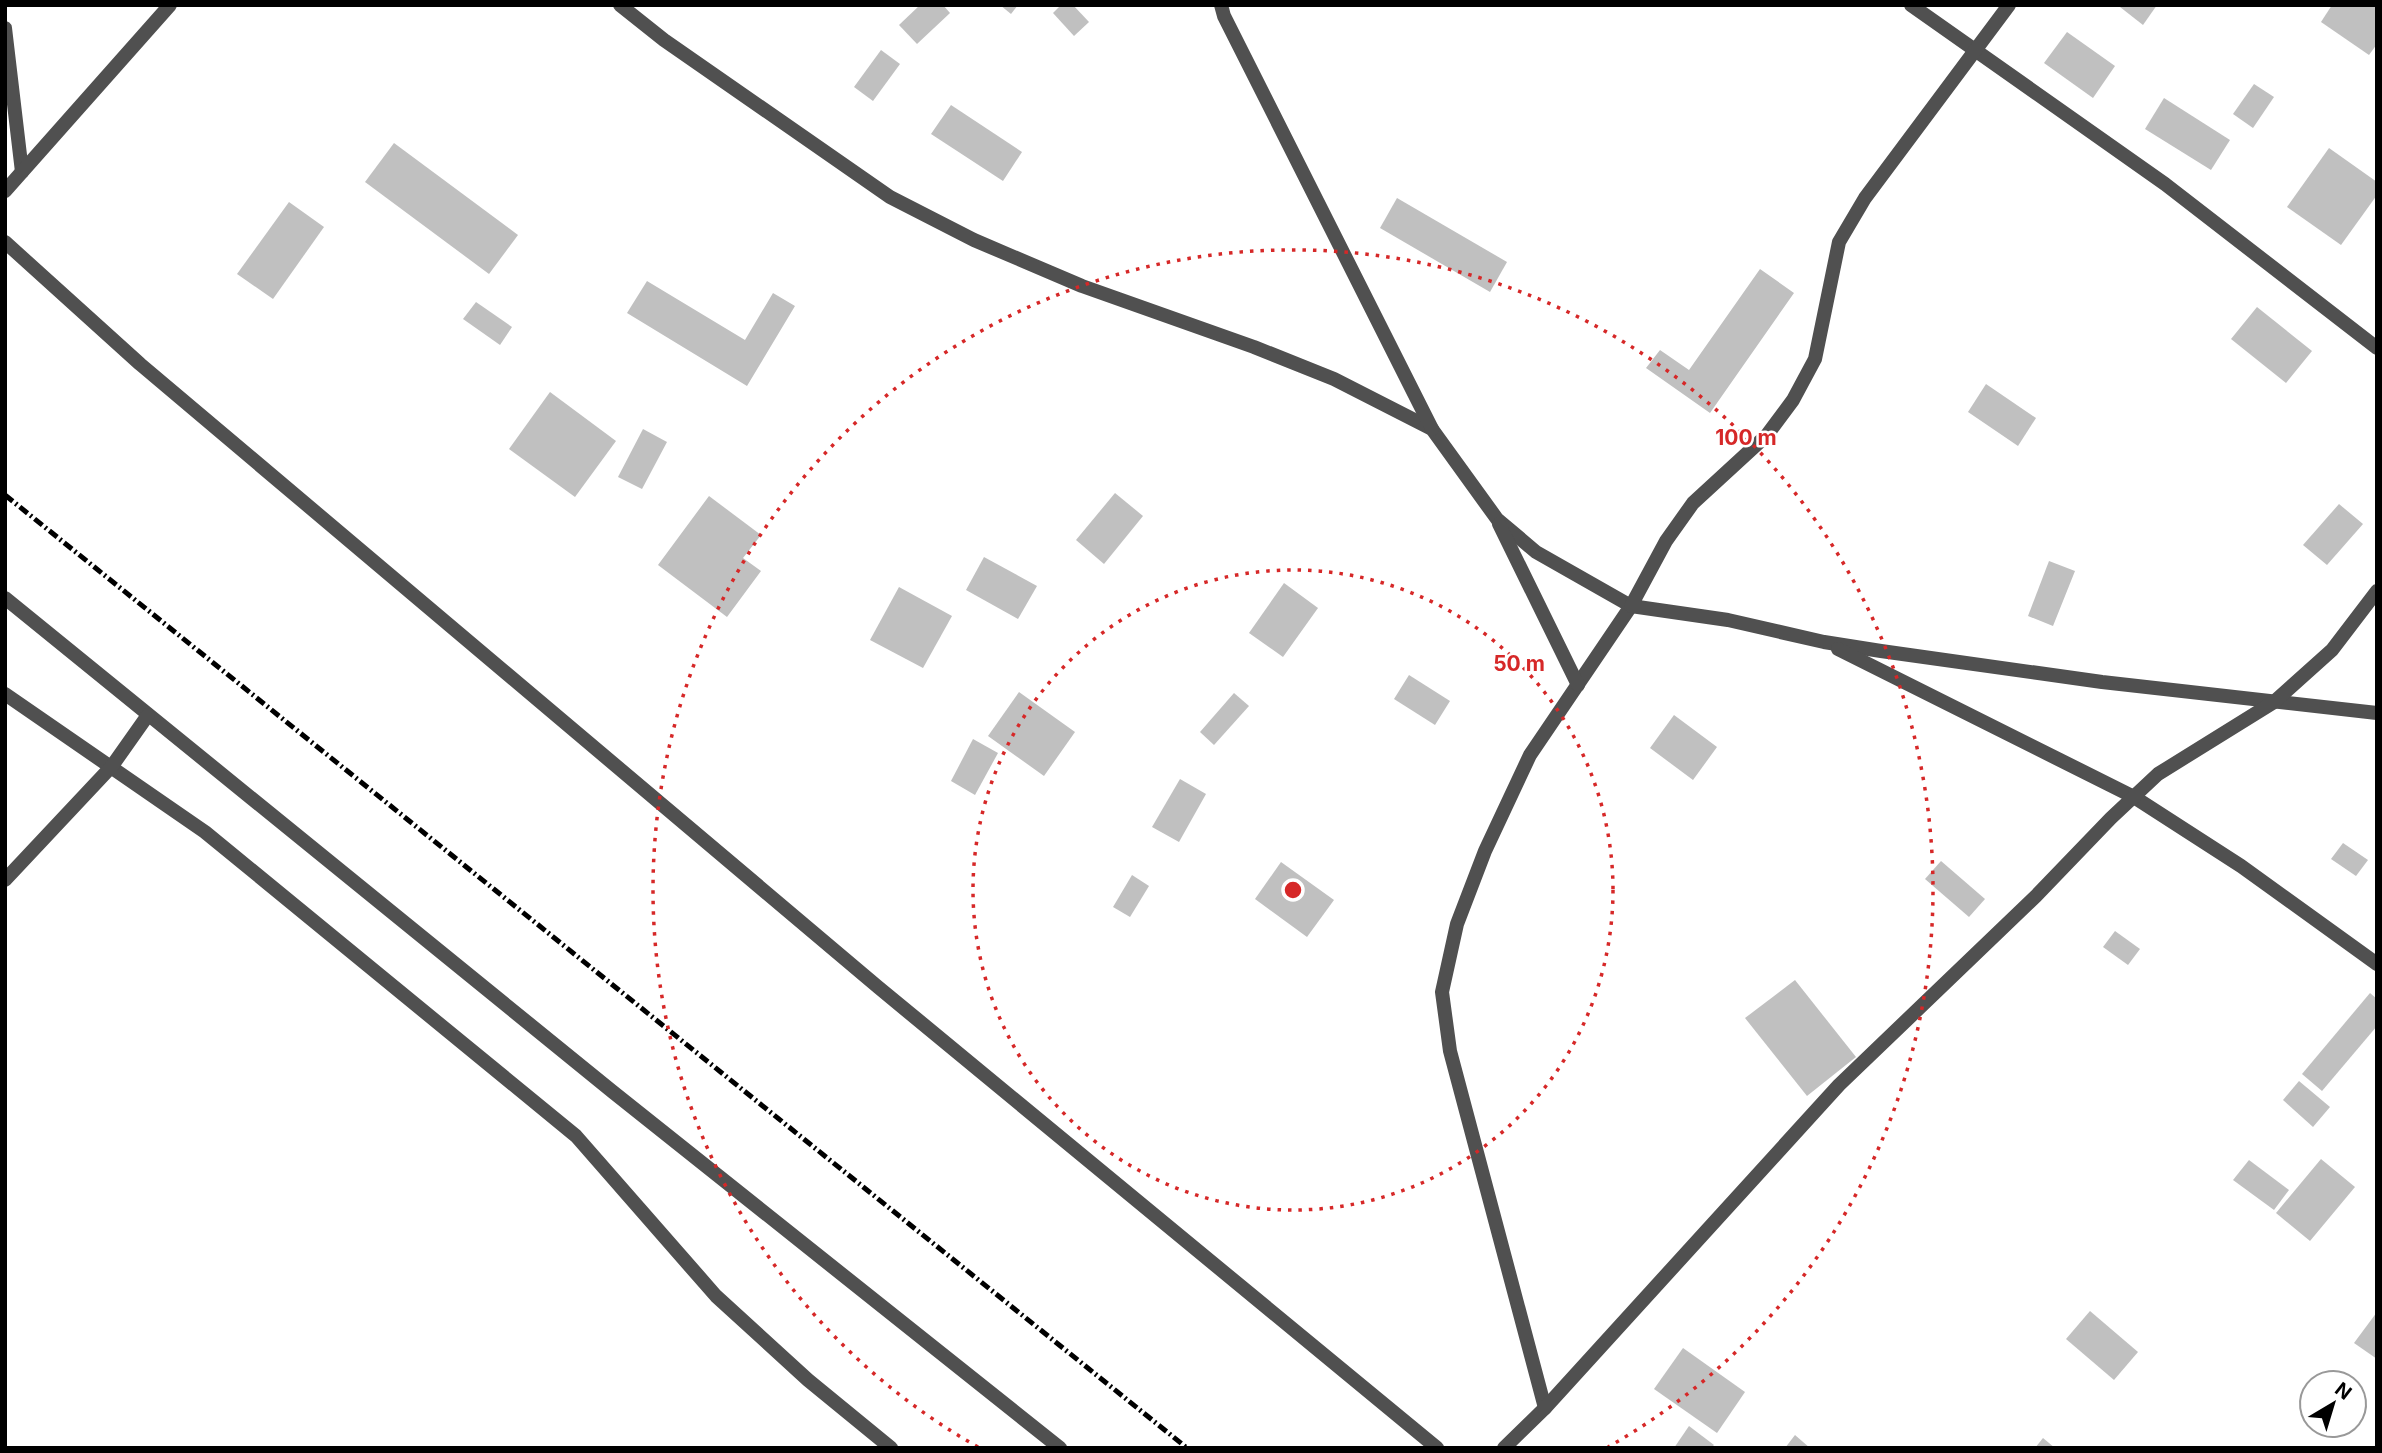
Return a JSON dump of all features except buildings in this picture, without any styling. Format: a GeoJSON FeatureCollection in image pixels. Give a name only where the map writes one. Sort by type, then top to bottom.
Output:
{"type":"FeatureCollection","features":[{"type":"Feature","properties":{"kind":"street"},"geometry":{"type":"LineString","coordinates":[[5,191],[170,5]]}},
{"type":"Feature","properties":{"kind":"street"},"geometry":{"type":"LineString","coordinates":[[620,5],[664,40],[890,197],[974,240],[1082,286],[1254,347],[1334,379],[1432,429]]}},
{"type":"Feature","properties":{"kind":"street"},"geometry":{"type":"LineString","coordinates":[[1221,5],[1224,16],[1432,429],[1497,519],[1578,685]]}},
{"type":"Feature","properties":{"kind":"street"},"geometry":{"type":"LineString","coordinates":[[1911,5],[2165,184],[2377,348]]}},
{"type":"Feature","properties":{"kind":"street"},"geometry":{"type":"LineString","coordinates":[[1545,1408],[1450,1051],[1442,992],[1457,924],[1485,851],[1530,755],[1631,606],[1666,541],[1693,503],[1768,435],[1793,400],[1815,359],[1839,242],[1865,198],[2009,5]]}},
{"type":"Feature","properties":{"kind":"street"},"geometry":{"type":"LineString","coordinates":[[5,28],[22,172]]}},
{"type":"Feature","properties":{"kind":"street"},"geometry":{"type":"LineString","coordinates":[[5,242],[140,365],[867,978],[1437,1448]]}},
{"type":"Feature","properties":{"kind":"street"},"geometry":{"type":"LineString","coordinates":[[1497,519],[1536,552],[1631,606],[1728,620],[1824,642],[2102,682],[2377,713]]}},
{"type":"Feature","properties":{"kind":"street"},"geometry":{"type":"LineString","coordinates":[[1504,1448],[1545,1408],[1839,1084],[1962,969],[2158,775],[2274,702],[2332,650],[2377,591]]}},
{"type":"Feature","properties":{"kind":"street"},"geometry":{"type":"LineString","coordinates":[[5,598],[613,1092],[1060,1448]]}},
{"type":"Feature","properties":{"kind":"street"},"geometry":{"type":"LineString","coordinates":[[1824,642],[2134,797],[2241,866],[2377,964]]}},
{"type":"Feature","properties":{"kind":"street"},"geometry":{"type":"LineString","coordinates":[[5,694],[205,832],[576,1136],[716,1296],[808,1380],[891,1448]]}},
{"type":"Feature","properties":{"kind":"street"},"geometry":{"type":"LineString","coordinates":[[5,880],[112,766],[148,715]]}},
{"type":"Feature","properties":{"kind":"railway"},"geometry":{"type":"LineString","coordinates":[[5,495],[1187,1448]]}}]}
